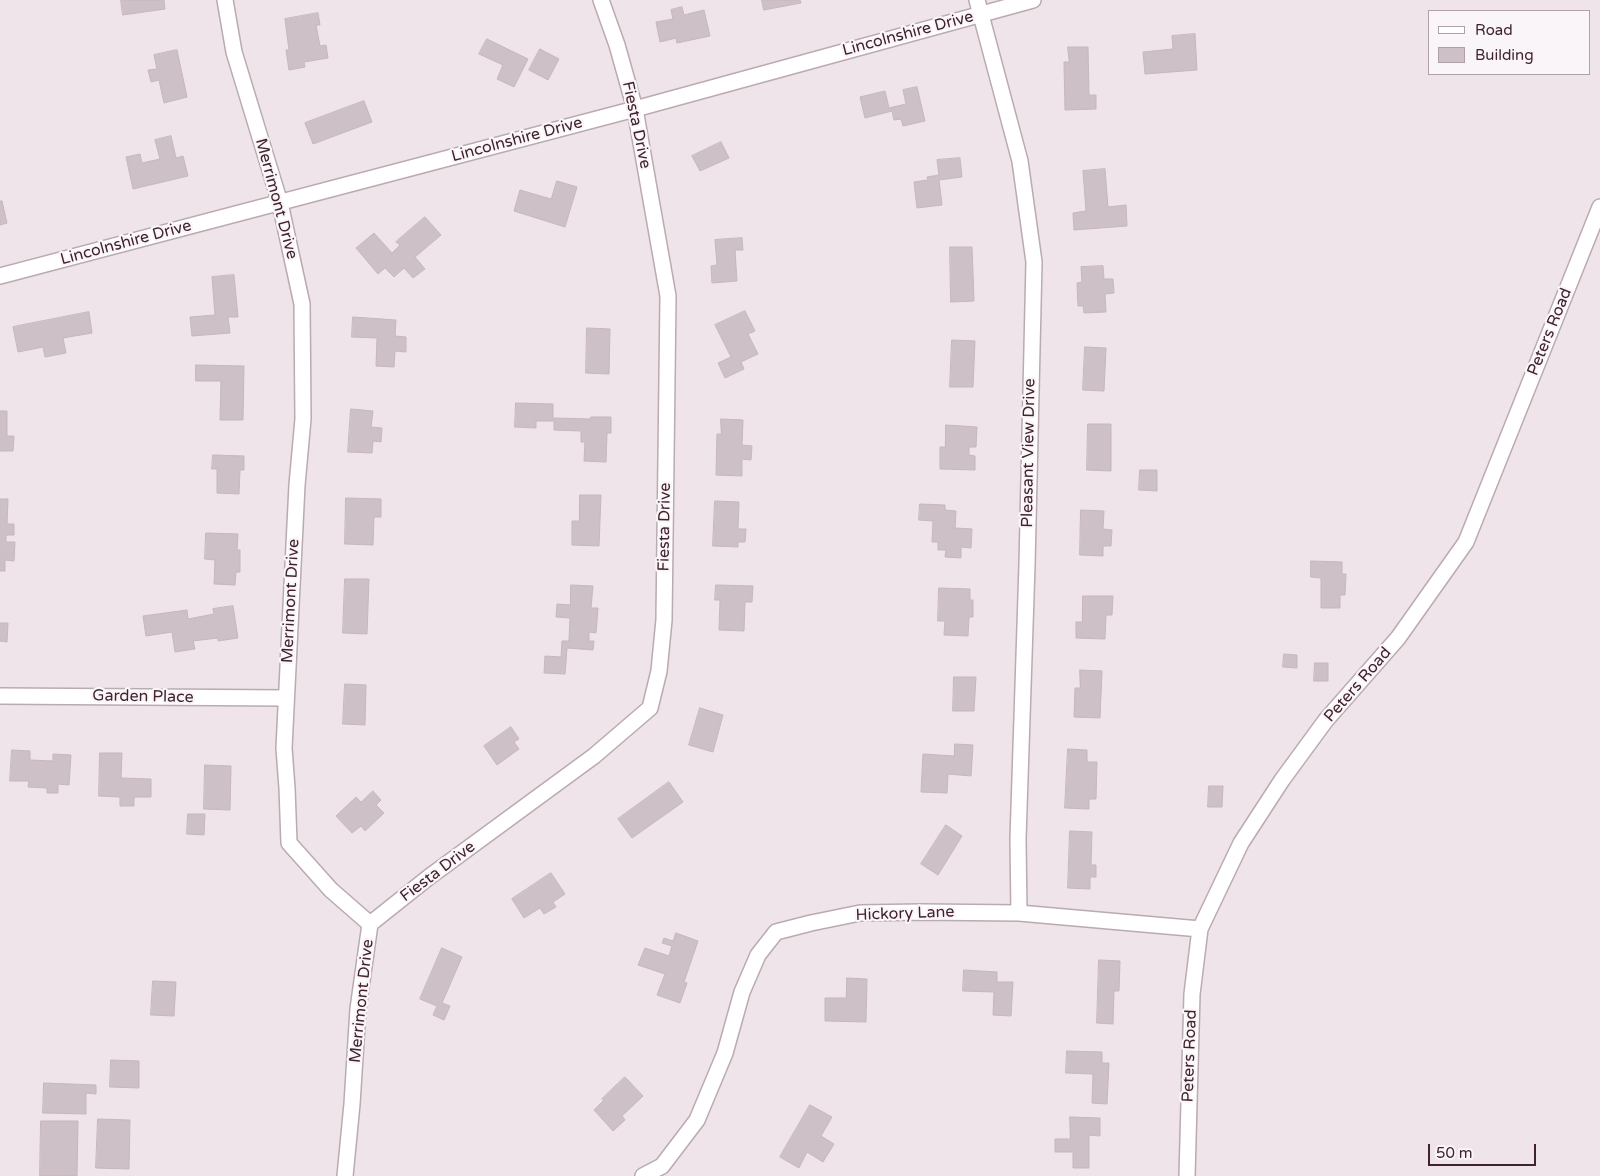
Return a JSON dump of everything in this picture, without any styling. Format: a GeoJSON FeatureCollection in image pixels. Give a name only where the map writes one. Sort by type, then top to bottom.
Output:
{"type":"FeatureCollection","features":[{"type":"Feature","properties":{"kind":"street","name":"Merrimont Drive"},"geometry":{"type":"LineString","coordinates":[[225,0],[234,52],[280,203],[302,304],[302,419],[284,748],[289,843],[331,890],[370,924],[358,1010],[345,1176]]}},
{"type":"Feature","properties":{"kind":"street","name":"Fiesta Drive"},"geometry":{"type":"LineString","coordinates":[[370,924],[429,876],[594,756],[650,708],[659,671],[664,620],[668,296],[635,109],[617,44],[601,0]]}},
{"type":"Feature","properties":{"kind":"street","name":"Lincolnshire Drive"},"geometry":{"type":"LineString","coordinates":[[0,276],[635,109],[979,7],[1033,0]]}},
{"type":"Feature","properties":{"kind":"street","name":"Pleasant View Drive"},"geometry":{"type":"LineString","coordinates":[[979,7],[1020,161],[1034,262],[1018,839],[1019,913]]}},
{"type":"Feature","properties":{"kind":"street","name":"Peters Road"},"geometry":{"type":"LineString","coordinates":[[1187,1176],[1192,994],[1200,929],[1241,843],[1282,780],[1326,720],[1398,638],[1466,542],[1600,207]]}},
{"type":"Feature","properties":{"kind":"street","name":"Garden Place"},"geometry":{"type":"LineString","coordinates":[[0,696],[286,698]]}},
{"type":"Feature","properties":{"kind":"street","name":"Hickory Lane"},"geometry":{"type":"LineString","coordinates":[[643,1176],[662,1166],[697,1120],[726,1052],[742,992],[758,955],[776,932],[860,913],[1019,913],[1200,929]]}},
{"type":"Feature","properties":{"kind":"building"},"geometry":{"type":"Polygon","coordinates":[[[121,0],[164,0],[165,9],[123,15],[121,0]]]}},
{"type":"Feature","properties":{"kind":"building"},"geometry":{"type":"Polygon","coordinates":[[[762,0],[800,0],[801,3],[764,10],[762,0]]]}},
{"type":"Feature","properties":{"kind":"building"},"geometry":{"type":"Polygon","coordinates":[[[682,7],[684,15],[704,10],[710,36],[677,43],[676,38],[660,42],[656,22],[673,19],[671,10],[682,7]]]}},
{"type":"Feature","properties":{"kind":"building"},"geometry":{"type":"Polygon","coordinates":[[[318,13],[320,25],[316,25],[320,46],[326,45],[328,58],[304,62],[305,67],[289,70],[286,50],[289,50],[285,19],[318,13]]]}},
{"type":"Feature","properties":{"kind":"building"},"geometry":{"type":"Polygon","coordinates":[[[1195,34],[1197,70],[1145,74],[1143,52],[1173,49],[1172,36],[1195,34]]]}},
{"type":"Feature","properties":{"kind":"building"},"geometry":{"type":"Polygon","coordinates":[[[487,39],[528,59],[514,87],[497,79],[503,65],[479,54],[487,39]]]}},
{"type":"Feature","properties":{"kind":"building"},"geometry":{"type":"Polygon","coordinates":[[[1068,47],[1088,47],[1089,95],[1096,95],[1096,109],[1065,110],[1064,62],[1069,62],[1068,47]]]}},
{"type":"Feature","properties":{"kind":"building"},"geometry":{"type":"Polygon","coordinates":[[[540,49],[559,59],[548,80],[529,70],[540,49]]]}},
{"type":"Feature","properties":{"kind":"building"},"geometry":{"type":"Polygon","coordinates":[[[177,50],[187,97],[164,103],[159,80],[151,82],[148,70],[157,69],[154,55],[177,50]]]}},
{"type":"Feature","properties":{"kind":"building"},"geometry":{"type":"Polygon","coordinates":[[[917,87],[925,121],[903,126],[901,119],[894,120],[892,111],[865,118],[860,97],[885,91],[889,108],[906,104],[903,90],[917,87]]]}},
{"type":"Feature","properties":{"kind":"building"},"geometry":{"type":"Polygon","coordinates":[[[364,101],[372,122],[313,144],[305,123],[364,101]]]}},
{"type":"Feature","properties":{"kind":"building"},"geometry":{"type":"Polygon","coordinates":[[[171,136],[176,158],[183,156],[188,176],[133,189],[126,157],[140,154],[142,163],[160,159],[155,140],[171,136]]]}},
{"type":"Feature","properties":{"kind":"building"},"geometry":{"type":"Polygon","coordinates":[[[721,142],[729,158],[700,171],[692,156],[721,142]]]}},
{"type":"Feature","properties":{"kind":"building"},"geometry":{"type":"Polygon","coordinates":[[[960,158],[962,177],[939,180],[942,205],[917,208],[914,182],[928,180],[927,177],[939,175],[937,160],[960,158]]]}},
{"type":"Feature","properties":{"kind":"building"},"geometry":{"type":"Polygon","coordinates":[[[1105,169],[1108,207],[1126,205],[1127,226],[1074,230],[1073,213],[1086,211],[1083,171],[1105,169]]]}},
{"type":"Feature","properties":{"kind":"building"},"geometry":{"type":"Polygon","coordinates":[[[557,181],[577,187],[565,227],[514,211],[520,190],[551,199],[557,181]]]}},
{"type":"Feature","properties":{"kind":"building"},"geometry":{"type":"Polygon","coordinates":[[[0,201],[2,201],[7,223],[0,225],[0,201]]]}},
{"type":"Feature","properties":{"kind":"building"},"geometry":{"type":"Polygon","coordinates":[[[425,217],[441,235],[415,257],[425,269],[413,278],[404,268],[394,277],[385,268],[378,274],[356,248],[374,233],[392,253],[400,245],[396,242],[425,217]]]}},
{"type":"Feature","properties":{"kind":"building"},"geometry":{"type":"Polygon","coordinates":[[[742,238],[743,250],[735,250],[737,281],[712,283],[711,266],[717,265],[715,240],[742,238]]]}},
{"type":"Feature","properties":{"kind":"building"},"geometry":{"type":"Polygon","coordinates":[[[950,247],[972,247],[974,301],[951,302],[950,247]]]}},
{"type":"Feature","properties":{"kind":"building"},"geometry":{"type":"Polygon","coordinates":[[[1103,266],[1104,279],[1113,279],[1114,293],[1105,294],[1106,312],[1084,313],[1083,306],[1078,306],[1077,283],[1082,282],[1081,267],[1103,266]]]}},
{"type":"Feature","properties":{"kind":"building"},"geometry":{"type":"Polygon","coordinates":[[[234,275],[238,317],[228,317],[230,333],[192,336],[190,317],[215,315],[212,277],[234,275]]]}},
{"type":"Feature","properties":{"kind":"building"},"geometry":{"type":"Polygon","coordinates":[[[745,311],[755,331],[748,334],[758,354],[741,362],[744,369],[725,378],[718,363],[731,357],[715,325],[745,311]]]}},
{"type":"Feature","properties":{"kind":"building"},"geometry":{"type":"Polygon","coordinates":[[[89,312],[92,333],[63,338],[66,353],[45,357],[43,347],[18,352],[13,327],[89,312]]]}},
{"type":"Feature","properties":{"kind":"building"},"geometry":{"type":"Polygon","coordinates":[[[353,317],[396,320],[395,336],[406,337],[406,352],[395,351],[394,367],[376,366],[377,338],[352,337],[353,317]]]}},
{"type":"Feature","properties":{"kind":"building"},"geometry":{"type":"Polygon","coordinates":[[[587,328],[610,329],[609,374],[586,373],[587,328]]]}},
{"type":"Feature","properties":{"kind":"building"},"geometry":{"type":"Polygon","coordinates":[[[952,340],[975,341],[973,387],[950,387],[952,340]]]}},
{"type":"Feature","properties":{"kind":"building"},"geometry":{"type":"Polygon","coordinates":[[[1085,347],[1106,348],[1104,391],[1083,390],[1085,347]]]}},
{"type":"Feature","properties":{"kind":"building"},"geometry":{"type":"Polygon","coordinates":[[[196,365],[244,366],[243,420],[220,420],[221,381],[196,381],[196,365]]]}},
{"type":"Feature","properties":{"kind":"building"},"geometry":{"type":"Polygon","coordinates":[[[516,403],[553,404],[553,421],[536,421],[536,428],[515,427],[516,403]]]}},
{"type":"Feature","properties":{"kind":"building"},"geometry":{"type":"Polygon","coordinates":[[[351,409],[373,411],[371,427],[382,428],[381,442],[373,441],[372,453],[348,452],[351,409]]]}},
{"type":"Feature","properties":{"kind":"building"},"geometry":{"type":"Polygon","coordinates":[[[0,411],[7,411],[7,436],[14,436],[13,451],[0,451],[0,411]]]}},
{"type":"Feature","properties":{"kind":"building"},"geometry":{"type":"Polygon","coordinates":[[[591,417],[611,417],[611,433],[607,433],[606,462],[584,461],[585,442],[581,442],[581,431],[554,430],[554,418],[591,419],[591,417]]]}},
{"type":"Feature","properties":{"kind":"building"},"geometry":{"type":"Polygon","coordinates":[[[721,419],[743,420],[742,445],[752,446],[751,460],[742,459],[742,476],[716,475],[717,434],[721,434],[721,419]]]}},
{"type":"Feature","properties":{"kind":"building"},"geometry":{"type":"Polygon","coordinates":[[[1088,424],[1111,424],[1111,471],[1087,470],[1088,424]]]}},
{"type":"Feature","properties":{"kind":"building"},"geometry":{"type":"Polygon","coordinates":[[[946,425],[977,427],[976,447],[969,447],[969,455],[975,456],[975,470],[940,469],[940,447],[945,447],[946,425]]]}},
{"type":"Feature","properties":{"kind":"building"},"geometry":{"type":"Polygon","coordinates":[[[213,455],[244,456],[244,470],[240,470],[239,494],[217,493],[217,469],[212,469],[213,455]]]}},
{"type":"Feature","properties":{"kind":"building"},"geometry":{"type":"Polygon","coordinates":[[[1140,470],[1157,470],[1157,491],[1139,490],[1140,470]]]}},
{"type":"Feature","properties":{"kind":"building"},"geometry":{"type":"Polygon","coordinates":[[[580,495],[601,495],[599,546],[572,545],[572,521],[579,521],[580,495]]]}},
{"type":"Feature","properties":{"kind":"building"},"geometry":{"type":"Polygon","coordinates":[[[346,498],[381,499],[381,517],[374,517],[373,545],[345,544],[346,498]]]}},
{"type":"Feature","properties":{"kind":"building"},"geometry":{"type":"Polygon","coordinates":[[[0,499],[8,499],[7,524],[14,524],[14,535],[6,535],[6,542],[15,542],[14,561],[5,560],[5,571],[0,571],[0,499]]]}},
{"type":"Feature","properties":{"kind":"building"},"geometry":{"type":"Polygon","coordinates":[[[715,501],[739,502],[738,529],[746,529],[745,542],[738,542],[738,547],[713,546],[715,501]]]}},
{"type":"Feature","properties":{"kind":"building"},"geometry":{"type":"Polygon","coordinates":[[[920,504],[945,505],[945,510],[956,511],[955,528],[972,529],[971,548],[961,547],[961,558],[945,557],[946,550],[938,550],[938,542],[932,542],[933,521],[919,520],[920,504]]]}},
{"type":"Feature","properties":{"kind":"building"},"geometry":{"type":"Polygon","coordinates":[[[1081,510],[1104,511],[1103,529],[1112,530],[1111,546],[1103,546],[1103,556],[1080,555],[1081,510]]]}},
{"type":"Feature","properties":{"kind":"building"},"geometry":{"type":"Polygon","coordinates":[[[206,533],[238,534],[237,550],[240,550],[240,572],[236,572],[235,585],[214,584],[215,560],[205,559],[206,533]]]}},
{"type":"Feature","properties":{"kind":"building"},"geometry":{"type":"Polygon","coordinates":[[[1311,561],[1342,562],[1342,574],[1346,574],[1345,595],[1340,595],[1340,608],[1321,608],[1321,578],[1311,577],[1311,561]]]}},
{"type":"Feature","properties":{"kind":"building"},"geometry":{"type":"Polygon","coordinates":[[[345,579],[369,579],[367,634],[343,633],[345,579]]]}},
{"type":"Feature","properties":{"kind":"building"},"geometry":{"type":"Polygon","coordinates":[[[571,585],[593,586],[591,608],[598,608],[596,633],[589,632],[589,641],[594,641],[593,650],[567,648],[565,674],[544,673],[545,656],[561,657],[562,641],[569,641],[570,618],[556,617],[557,604],[570,605],[571,585]]]}},
{"type":"Feature","properties":{"kind":"building"},"geometry":{"type":"Polygon","coordinates":[[[716,585],[753,586],[752,602],[745,602],[744,631],[719,630],[720,600],[715,600],[716,585]]]}},
{"type":"Feature","properties":{"kind":"building"},"geometry":{"type":"Polygon","coordinates":[[[939,588],[970,589],[970,600],[973,600],[973,617],[969,617],[968,636],[944,635],[945,621],[938,621],[939,588]]]}},
{"type":"Feature","properties":{"kind":"building"},"geometry":{"type":"Polygon","coordinates":[[[1083,596],[1113,596],[1112,615],[1106,615],[1105,639],[1076,638],[1076,622],[1082,622],[1083,596]]]}},
{"type":"Feature","properties":{"kind":"building"},"geometry":{"type":"Polygon","coordinates":[[[233,606],[238,638],[218,641],[218,638],[193,641],[195,649],[175,652],[172,632],[146,636],[143,616],[187,610],[188,619],[214,614],[213,609],[233,606]]]}},
{"type":"Feature","properties":{"kind":"building"},"geometry":{"type":"Polygon","coordinates":[[[0,623],[8,623],[7,642],[0,641],[0,623]]]}},
{"type":"Feature","properties":{"kind":"building"},"geometry":{"type":"Polygon","coordinates":[[[1284,654],[1297,655],[1297,668],[1283,667],[1284,654]]]}},
{"type":"Feature","properties":{"kind":"building"},"geometry":{"type":"Polygon","coordinates":[[[1315,663],[1328,663],[1328,681],[1314,681],[1315,663]]]}},
{"type":"Feature","properties":{"kind":"building"},"geometry":{"type":"Polygon","coordinates":[[[1080,670],[1102,671],[1100,718],[1074,717],[1075,688],[1080,688],[1080,670]]]}},
{"type":"Feature","properties":{"kind":"building"},"geometry":{"type":"Polygon","coordinates":[[[954,677],[976,677],[974,711],[953,711],[954,677]]]}},
{"type":"Feature","properties":{"kind":"building"},"geometry":{"type":"Polygon","coordinates":[[[345,684],[366,685],[365,725],[343,724],[345,684]]]}},
{"type":"Feature","properties":{"kind":"building"},"geometry":{"type":"Polygon","coordinates":[[[700,708],[723,715],[713,752],[689,745],[700,708]]]}},
{"type":"Feature","properties":{"kind":"building"},"geometry":{"type":"Polygon","coordinates":[[[511,727],[519,739],[514,742],[519,749],[497,765],[484,746],[511,727]]]}},
{"type":"Feature","properties":{"kind":"building"},"geometry":{"type":"Polygon","coordinates":[[[955,744],[973,745],[971,776],[948,774],[947,793],[921,792],[923,754],[954,756],[955,744]]]}},
{"type":"Feature","properties":{"kind":"building"},"geometry":{"type":"Polygon","coordinates":[[[1068,749],[1087,750],[1087,762],[1097,762],[1096,799],[1089,799],[1089,809],[1065,808],[1068,749]]]}},
{"type":"Feature","properties":{"kind":"building"},"geometry":{"type":"Polygon","coordinates":[[[12,750],[30,751],[30,760],[53,761],[53,754],[71,755],[69,785],[58,784],[58,793],[47,793],[47,788],[28,787],[29,781],[10,781],[12,750]]]}},
{"type":"Feature","properties":{"kind":"building"},"geometry":{"type":"Polygon","coordinates":[[[100,753],[122,753],[121,778],[151,779],[151,797],[134,797],[134,806],[120,806],[120,797],[99,796],[100,753]]]}},
{"type":"Feature","properties":{"kind":"building"},"geometry":{"type":"Polygon","coordinates":[[[205,765],[231,766],[230,810],[204,809],[205,765]]]}},
{"type":"Feature","properties":{"kind":"building"},"geometry":{"type":"Polygon","coordinates":[[[669,782],[683,802],[632,838],[618,819],[669,782]]]}},
{"type":"Feature","properties":{"kind":"building"},"geometry":{"type":"Polygon","coordinates":[[[1209,786],[1223,786],[1222,807],[1208,807],[1209,786]]]}},
{"type":"Feature","properties":{"kind":"building"},"geometry":{"type":"Polygon","coordinates":[[[373,791],[381,800],[376,805],[384,813],[365,831],[361,826],[352,833],[336,816],[356,797],[361,802],[373,791]]]}},
{"type":"Feature","properties":{"kind":"building"},"geometry":{"type":"Polygon","coordinates":[[[188,814],[205,814],[204,835],[187,834],[188,814]]]}},
{"type":"Feature","properties":{"kind":"building"},"geometry":{"type":"Polygon","coordinates":[[[946,825],[962,836],[938,875],[921,864],[946,825]]]}},
{"type":"Feature","properties":{"kind":"building"},"geometry":{"type":"Polygon","coordinates":[[[1070,831],[1092,832],[1091,865],[1096,865],[1096,877],[1090,877],[1090,889],[1068,888],[1070,831]]]}},
{"type":"Feature","properties":{"kind":"building"},"geometry":{"type":"Polygon","coordinates":[[[551,873],[565,894],[553,902],[556,907],[544,914],[540,908],[524,918],[512,899],[551,873]]]}},
{"type":"Feature","properties":{"kind":"building"},"geometry":{"type":"Polygon","coordinates":[[[676,933],[698,941],[684,982],[687,983],[680,1003],[657,995],[665,974],[638,965],[645,948],[669,956],[672,946],[662,943],[664,938],[673,941],[676,933]]]}},
{"type":"Feature","properties":{"kind":"building"},"geometry":{"type":"Polygon","coordinates":[[[442,948],[462,957],[442,1003],[450,1006],[444,1020],[433,1015],[437,1006],[420,999],[442,948]]]}},
{"type":"Feature","properties":{"kind":"building"},"geometry":{"type":"Polygon","coordinates":[[[1099,960],[1120,961],[1119,991],[1114,991],[1113,1024],[1097,1023],[1099,960]]]}},
{"type":"Feature","properties":{"kind":"building"},"geometry":{"type":"Polygon","coordinates":[[[964,970],[997,972],[997,982],[1013,982],[1011,1016],[993,1015],[994,992],[963,991],[964,970]]]}},
{"type":"Feature","properties":{"kind":"building"},"geometry":{"type":"Polygon","coordinates":[[[847,978],[867,979],[866,1022],[825,1021],[825,998],[846,998],[847,978]]]}},
{"type":"Feature","properties":{"kind":"building"},"geometry":{"type":"Polygon","coordinates":[[[153,981],[176,982],[174,1016],[151,1015],[153,981]]]}},
{"type":"Feature","properties":{"kind":"building"},"geometry":{"type":"Polygon","coordinates":[[[1067,1051],[1102,1052],[1102,1063],[1109,1063],[1107,1104],[1092,1103],[1093,1074],[1066,1073],[1067,1051]]]}},
{"type":"Feature","properties":{"kind":"building"},"geometry":{"type":"Polygon","coordinates":[[[111,1060],[139,1061],[139,1088],[110,1087],[111,1060]]]}},
{"type":"Feature","properties":{"kind":"building"},"geometry":{"type":"Polygon","coordinates":[[[625,1077],[643,1096],[622,1116],[625,1120],[613,1131],[594,1110],[604,1100],[602,1099],[625,1077]]]}},
{"type":"Feature","properties":{"kind":"building"},"geometry":{"type":"Polygon","coordinates":[[[44,1083],[96,1085],[96,1094],[86,1093],[86,1114],[43,1113],[44,1083]]]}},
{"type":"Feature","properties":{"kind":"building"},"geometry":{"type":"Polygon","coordinates":[[[810,1105],[832,1117],[821,1136],[834,1144],[823,1162],[807,1152],[799,1168],[780,1157],[810,1105]]]}},
{"type":"Feature","properties":{"kind":"building"},"geometry":{"type":"Polygon","coordinates":[[[1070,1117],[1100,1118],[1100,1136],[1089,1135],[1089,1168],[1073,1168],[1073,1152],[1055,1152],[1055,1139],[1070,1139],[1070,1117]]]}},
{"type":"Feature","properties":{"kind":"building"},"geometry":{"type":"Polygon","coordinates":[[[98,1119],[130,1120],[129,1169],[96,1168],[98,1119]]]}},
{"type":"Feature","properties":{"kind":"building"},"geometry":{"type":"Polygon","coordinates":[[[41,1121],[78,1121],[77,1176],[40,1176],[41,1121]]]}}]}
